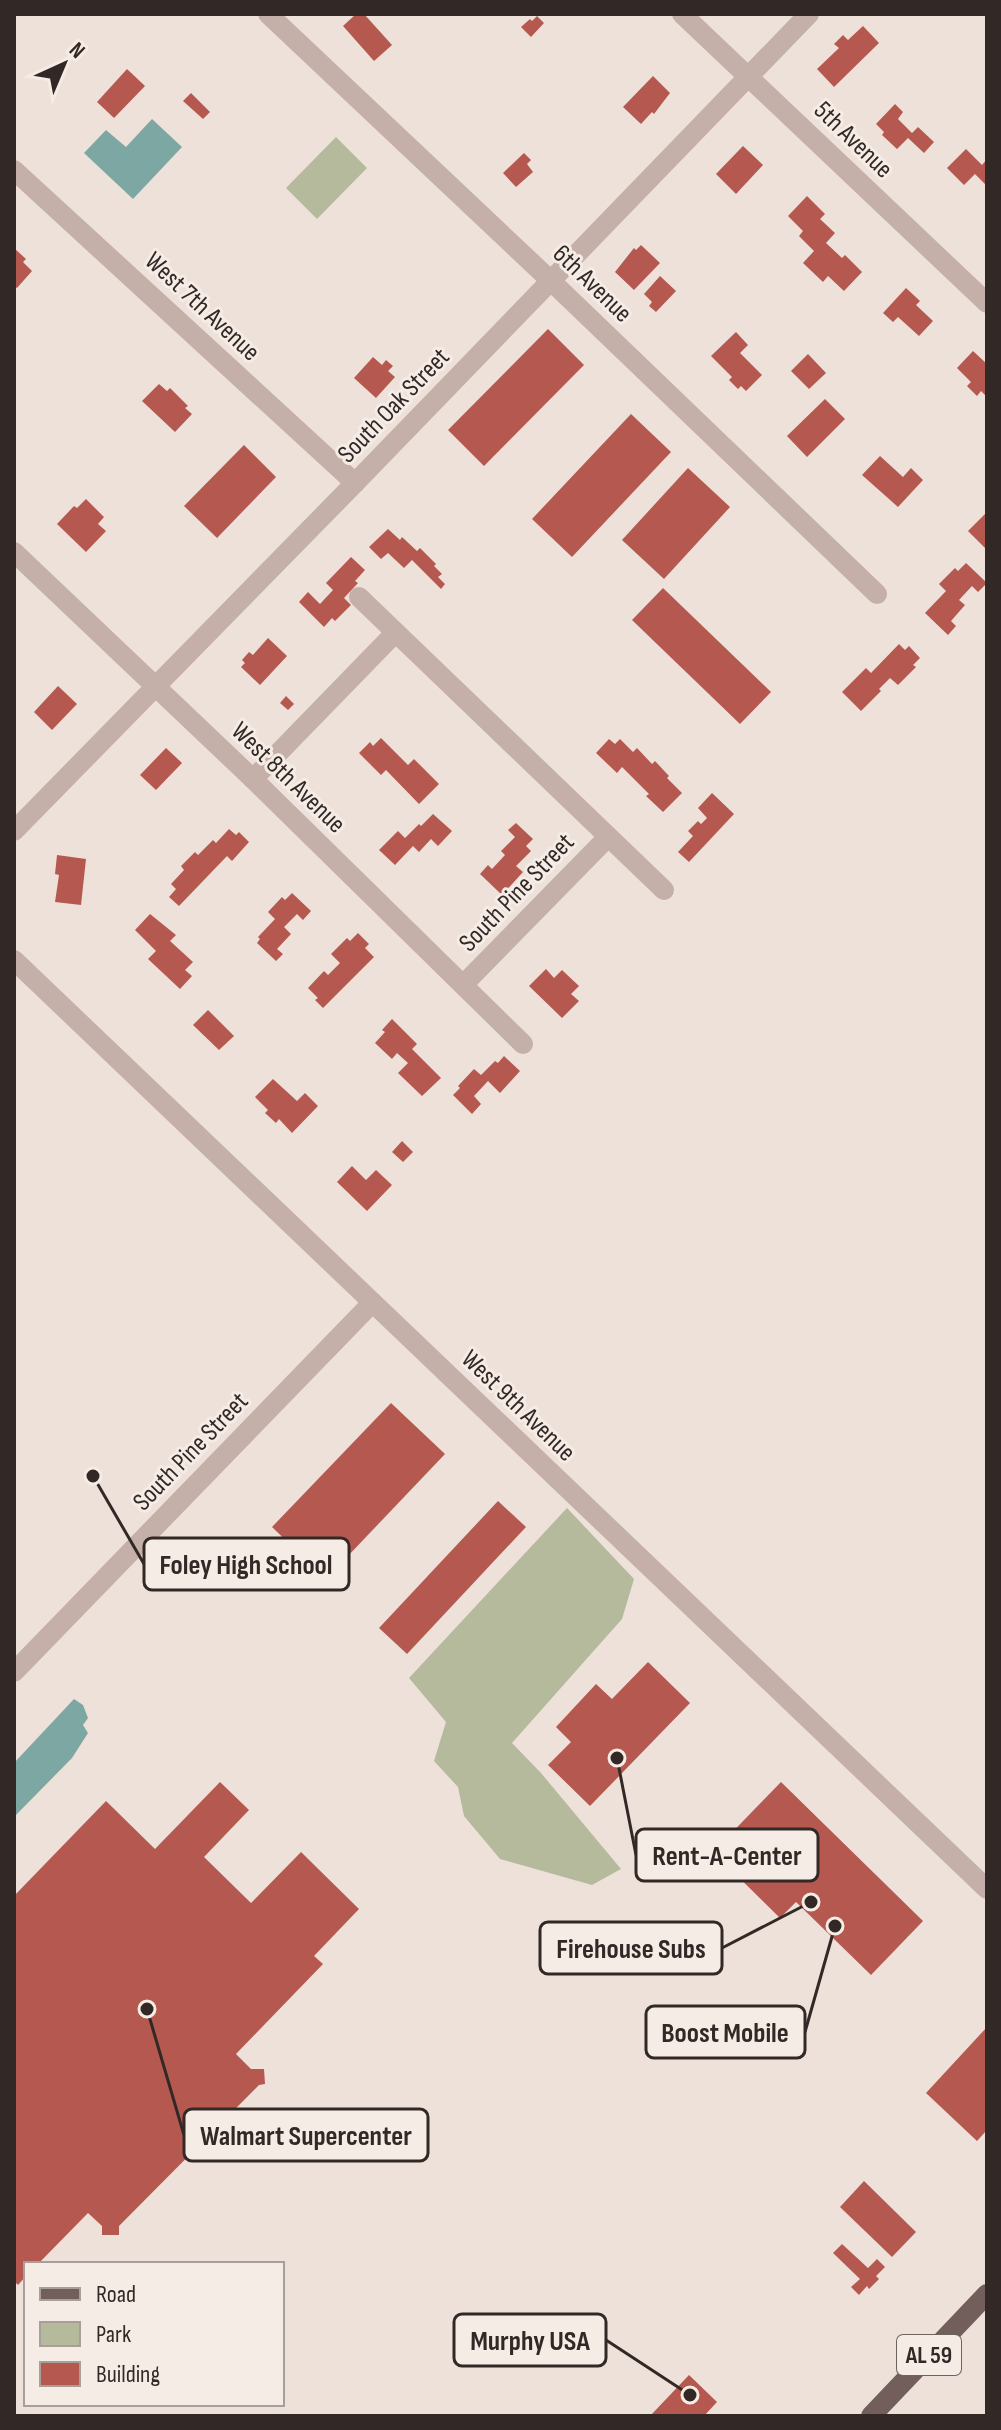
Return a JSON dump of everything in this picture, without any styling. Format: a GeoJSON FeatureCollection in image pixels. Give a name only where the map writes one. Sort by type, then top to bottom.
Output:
{"type":"FeatureCollection","features":[{"type":"Feature","properties":{"kind":"main road","name":"AL 59"},"geometry":{"type":"LineString","coordinates":[[871,2416],[987,2294]]}},
{"type":"Feature","properties":{"kind":"street","name":"6th Avenue"},"geometry":{"type":"LineString","coordinates":[[268,14],[877,594]]}},
{"type":"Feature","properties":{"kind":"street","name":"5th Avenue"},"geometry":{"type":"LineString","coordinates":[[682,14],[987,303]]}},
{"type":"Feature","properties":{"kind":"street","name":"South Oak Street"},"geometry":{"type":"LineString","coordinates":[[14,831],[809,14]]}},
{"type":"Feature","properties":{"kind":"street","name":"West 7th Avenue"},"geometry":{"type":"LineString","coordinates":[[14,170],[355,483]]}},
{"type":"Feature","properties":{"kind":"street","name":"West 8th Avenue"},"geometry":{"type":"LineString","coordinates":[[14,552],[253,779],[523,1044]]}},
{"type":"Feature","properties":{"kind":"street"},"geometry":{"type":"LineString","coordinates":[[359,597],[664,890]]}},
{"type":"Feature","properties":{"kind":"street"},"geometry":{"type":"LineString","coordinates":[[253,779],[395,633]]}},
{"type":"Feature","properties":{"kind":"street","name":"South Pine Street"},"geometry":{"type":"LineString","coordinates":[[464,984],[608,837]]}},
{"type":"Feature","properties":{"kind":"street","name":"West 9th Avenue"},"geometry":{"type":"LineString","coordinates":[[14,960],[987,1889]]}},
{"type":"Feature","properties":{"kind":"street","name":"South Pine Street"},"geometry":{"type":"LineString","coordinates":[[14,1672],[372,1303]]}},
{"type":"Feature","properties":{"kind":"green space"},"geometry":{"type":"Polygon","coordinates":[[[336,137],[367,168],[317,219],[286,188],[336,137]]]}},
{"type":"Feature","properties":{"kind":"green space"},"geometry":{"type":"Polygon","coordinates":[[[567,1508],[634,1579],[622,1619],[512,1743],[621,1869],[592,1885],[500,1859],[464,1816],[458,1787],[434,1761],[446,1722],[409,1678],[567,1508]]]}},
{"type":"Feature","properties":{"kind":"water"},"geometry":{"type":"Polygon","coordinates":[[[152,119],[182,147],[133,199],[84,153],[106,130],[126,147],[152,119]]]}},
{"type":"Feature","properties":{"kind":"water"},"geometry":{"type":"Polygon","coordinates":[[[74,1699],[83,1705],[88,1718],[83,1725],[88,1733],[72,1758],[14,1817],[14,1763],[74,1699]]]}},
{"type":"Feature","properties":{"kind":"building"},"geometry":{"type":"Polygon","coordinates":[[[356,14],[364,14],[392,45],[374,61],[343,26],[356,14]]]}},
{"type":"Feature","properties":{"kind":"building"},"geometry":{"type":"Polygon","coordinates":[[[537,16],[544,23],[531,37],[521,27],[537,16]]]}},
{"type":"Feature","properties":{"kind":"building"},"geometry":{"type":"Polygon","coordinates":[[[863,26],[879,43],[834,87],[817,69],[839,48],[834,44],[843,35],[848,40],[863,26]]]}},
{"type":"Feature","properties":{"kind":"building"},"geometry":{"type":"Polygon","coordinates":[[[127,69],[145,86],[114,118],[97,102],[127,69]]]}},
{"type":"Feature","properties":{"kind":"building"},"geometry":{"type":"Polygon","coordinates":[[[653,76],[670,93],[654,114],[652,112],[641,124],[623,107],[653,76]]]}},
{"type":"Feature","properties":{"kind":"building"},"geometry":{"type":"Polygon","coordinates":[[[191,93],[210,112],[203,119],[183,101],[191,93]]]}},
{"type":"Feature","properties":{"kind":"building"},"geometry":{"type":"Polygon","coordinates":[[[895,104],[903,112],[898,119],[912,133],[918,127],[934,142],[924,153],[908,138],[897,149],[882,135],[884,132],[876,124],[895,104]]]}},
{"type":"Feature","properties":{"kind":"building"},"geometry":{"type":"Polygon","coordinates":[[[743,146],[763,165],[736,194],[716,174],[743,146]]]}},
{"type":"Feature","properties":{"kind":"building"},"geometry":{"type":"Polygon","coordinates":[[[966,149],[982,165],[987,159],[987,186],[975,174],[964,185],[947,168],[966,149]]]}},
{"type":"Feature","properties":{"kind":"building"},"geometry":{"type":"Polygon","coordinates":[[[524,153],[531,160],[527,164],[533,172],[516,187],[503,173],[524,153]]]}},
{"type":"Feature","properties":{"kind":"building"},"geometry":{"type":"Polygon","coordinates":[[[807,196],[825,214],[820,219],[835,233],[826,243],[842,258],[845,255],[862,272],[844,291],[828,276],[823,282],[803,263],[814,251],[799,236],[803,231],[788,216],[807,196]]]}},
{"type":"Feature","properties":{"kind":"building"},"geometry":{"type":"Polygon","coordinates":[[[641,245],[660,263],[634,290],[615,272],[634,248],[636,250],[641,245]]]}},
{"type":"Feature","properties":{"kind":"building"},"geometry":{"type":"Polygon","coordinates":[[[14,248],[26,259],[23,262],[32,271],[17,288],[14,286],[14,248]]]}},
{"type":"Feature","properties":{"kind":"building"},"geometry":{"type":"Polygon","coordinates":[[[660,276],[676,291],[656,312],[649,306],[652,302],[644,294],[660,276]]]}},
{"type":"Feature","properties":{"kind":"building"},"geometry":{"type":"Polygon","coordinates":[[[906,288],[920,301],[916,305],[933,321],[919,336],[898,317],[893,322],[883,313],[906,288]]]}},
{"type":"Feature","properties":{"kind":"building"},"geometry":{"type":"Polygon","coordinates":[[[548,329],[584,365],[484,466],[448,430],[548,329]]]}},
{"type":"Feature","properties":{"kind":"building"},"geometry":{"type":"Polygon","coordinates":[[[736,332],[748,345],[740,353],[762,375],[746,391],[741,386],[738,389],[729,380],[732,377],[711,356],[736,332]]]}},
{"type":"Feature","properties":{"kind":"building"},"geometry":{"type":"Polygon","coordinates":[[[973,351],[987,364],[985,395],[981,391],[977,396],[967,386],[971,382],[957,368],[973,351]]]}},
{"type":"Feature","properties":{"kind":"building"},"geometry":{"type":"Polygon","coordinates":[[[808,354],[826,373],[809,389],[791,371],[808,354]]]}},
{"type":"Feature","properties":{"kind":"building"},"geometry":{"type":"Polygon","coordinates":[[[373,357],[382,365],[386,360],[393,366],[388,371],[395,377],[376,398],[354,378],[373,357]]]}},
{"type":"Feature","properties":{"kind":"building"},"geometry":{"type":"Polygon","coordinates":[[[159,384],[167,391],[170,388],[192,414],[175,432],[142,401],[159,384]]]}},
{"type":"Feature","properties":{"kind":"building"},"geometry":{"type":"Polygon","coordinates":[[[825,399],[845,419],[807,457],[787,436],[825,399]]]}},
{"type":"Feature","properties":{"kind":"building"},"geometry":{"type":"Polygon","coordinates":[[[631,414],[671,452],[572,557],[532,519],[631,414]]]}},
{"type":"Feature","properties":{"kind":"building"},"geometry":{"type":"Polygon","coordinates":[[[244,445],[276,477],[217,538],[184,506],[244,445]]]}},
{"type":"Feature","properties":{"kind":"building"},"geometry":{"type":"Polygon","coordinates":[[[880,456],[903,477],[911,468],[923,480],[898,507],[862,475],[880,456]]]}},
{"type":"Feature","properties":{"kind":"building"},"geometry":{"type":"Polygon","coordinates":[[[688,468],[730,507],[664,579],[622,540],[688,468]]]}},
{"type":"Feature","properties":{"kind":"building"},"geometry":{"type":"Polygon","coordinates":[[[86,499],[104,517],[98,524],[106,531],[86,552],[57,524],[74,506],[77,508],[86,499]]]}},
{"type":"Feature","properties":{"kind":"building"},"geometry":{"type":"Polygon","coordinates":[[[987,512],[987,550],[968,531],[987,512]]]}},
{"type":"Feature","properties":{"kind":"building"},"geometry":{"type":"Polygon","coordinates":[[[388,529],[417,551],[420,548],[436,564],[434,566],[442,574],[438,577],[445,584],[441,589],[412,560],[404,568],[388,553],[381,559],[369,547],[388,529]]]}},
{"type":"Feature","properties":{"kind":"building"},"geometry":{"type":"Polygon","coordinates":[[[351,557],[365,570],[344,598],[351,605],[324,627],[299,602],[308,592],[320,604],[333,590],[326,583],[351,557]]]}},
{"type":"Feature","properties":{"kind":"building"},"geometry":{"type":"Polygon","coordinates":[[[966,563],[987,583],[978,592],[972,586],[959,600],[965,605],[951,621],[956,626],[948,635],[925,613],[946,591],[939,584],[955,568],[958,571],[966,563]]]}},
{"type":"Feature","properties":{"kind":"building"},"geometry":{"type":"Polygon","coordinates":[[[663,588],[771,692],[740,724],[632,620],[663,588]]]}},
{"type":"Feature","properties":{"kind":"building"},"geometry":{"type":"Polygon","coordinates":[[[268,638],[287,656],[260,685],[241,667],[245,663],[242,660],[249,652],[253,655],[268,638]]]}},
{"type":"Feature","properties":{"kind":"building"},"geometry":{"type":"Polygon","coordinates":[[[899,644],[905,650],[909,646],[920,658],[913,665],[916,667],[898,685],[890,678],[861,711],[842,692],[866,668],[871,673],[899,644]]]}},
{"type":"Feature","properties":{"kind":"building"},"geometry":{"type":"Polygon","coordinates":[[[58,686],[77,704],[52,730],[34,712],[58,686]]]}},
{"type":"Feature","properties":{"kind":"building"},"geometry":{"type":"Polygon","coordinates":[[[286,696],[294,704],[288,710],[280,703],[286,696]]]}},
{"type":"Feature","properties":{"kind":"building"},"geometry":{"type":"Polygon","coordinates":[[[381,738],[408,765],[414,759],[439,784],[419,804],[386,770],[381,775],[359,753],[370,742],[373,746],[381,738]]]}},
{"type":"Feature","properties":{"kind":"building"},"geometry":{"type":"Polygon","coordinates":[[[609,739],[615,744],[620,739],[633,752],[637,748],[652,764],[655,761],[682,793],[663,812],[622,767],[617,773],[596,753],[609,739]]]}},
{"type":"Feature","properties":{"kind":"building"},"geometry":{"type":"Polygon","coordinates":[[[166,748],[182,763],[156,790],[140,775],[166,748]]]}},
{"type":"Feature","properties":{"kind":"building"},"geometry":{"type":"Polygon","coordinates":[[[712,793],[734,814],[689,862],[678,852],[693,836],[688,831],[698,821],[701,824],[707,818],[698,808],[712,793]]]}},
{"type":"Feature","properties":{"kind":"building"},"geometry":{"type":"Polygon","coordinates":[[[433,814],[452,831],[438,846],[431,839],[419,852],[413,846],[395,865],[379,850],[398,831],[405,838],[433,814]]]}},
{"type":"Feature","properties":{"kind":"building"},"geometry":{"type":"Polygon","coordinates":[[[516,823],[533,839],[526,846],[531,851],[516,866],[523,872],[502,895],[480,874],[488,865],[492,869],[505,855],[501,851],[515,837],[508,830],[516,823]]]}},
{"type":"Feature","properties":{"kind":"building"},"geometry":{"type":"Polygon","coordinates":[[[229,829],[236,835],[239,832],[249,842],[232,861],[227,856],[179,906],[169,897],[176,889],[171,884],[184,870],[181,866],[213,840],[216,843],[229,829]]]}},
{"type":"Feature","properties":{"kind":"building"},"geometry":{"type":"Polygon","coordinates":[[[57,855],[86,859],[81,905],[55,902],[59,875],[55,874],[57,855]]]}},
{"type":"Feature","properties":{"kind":"building"},"geometry":{"type":"Polygon","coordinates":[[[292,893],[311,911],[303,920],[297,914],[284,927],[291,934],[277,949],[283,954],[276,961],[257,943],[258,937],[275,919],[268,912],[282,897],[285,900],[292,893]]]}},
{"type":"Feature","properties":{"kind":"building"},"geometry":{"type":"Polygon","coordinates":[[[150,914],[176,935],[170,941],[193,962],[185,970],[192,976],[180,989],[148,959],[156,951],[135,930],[150,914]]]}},
{"type":"Feature","properties":{"kind":"building"},"geometry":{"type":"Polygon","coordinates":[[[358,933],[369,944],[365,948],[374,957],[323,1008],[308,988],[324,971],[328,975],[340,963],[331,954],[347,938],[350,941],[358,933]]]}},
{"type":"Feature","properties":{"kind":"building"},"geometry":{"type":"Polygon","coordinates":[[[546,969],[554,978],[562,970],[579,986],[571,994],[579,1001],[562,1018],[529,986],[546,969]]]}},
{"type":"Feature","properties":{"kind":"building"},"geometry":{"type":"Polygon","coordinates":[[[208,1010],[234,1036],[219,1050],[193,1025],[208,1010]]]}},
{"type":"Feature","properties":{"kind":"building"},"geometry":{"type":"Polygon","coordinates":[[[392,1019],[417,1044],[412,1049],[441,1078],[422,1096],[398,1073],[408,1063],[397,1053],[392,1059],[375,1043],[392,1019]]]}},
{"type":"Feature","properties":{"kind":"building"},"geometry":{"type":"Polygon","coordinates":[[[504,1056],[520,1071],[500,1093],[488,1081],[474,1096],[481,1104],[472,1114],[453,1095],[474,1069],[481,1075],[504,1056]]]}},
{"type":"Feature","properties":{"kind":"building"},"geometry":{"type":"Polygon","coordinates":[[[273,1079],[297,1101],[305,1093],[318,1106],[292,1133],[279,1119],[276,1123],[265,1113],[268,1110],[255,1097],[273,1079]]]}},
{"type":"Feature","properties":{"kind":"building"},"geometry":{"type":"Polygon","coordinates":[[[402,1141],[413,1152],[403,1162],[392,1152],[402,1141]]]}},
{"type":"Feature","properties":{"kind":"building"},"geometry":{"type":"Polygon","coordinates":[[[352,1166],[366,1180],[376,1170],[392,1185],[367,1211],[337,1182],[352,1166]]]}},
{"type":"Feature","properties":{"kind":"building"},"geometry":{"type":"Polygon","coordinates":[[[391,1403],[445,1454],[326,1579],[272,1527],[391,1403]]]}},
{"type":"Feature","properties":{"kind":"building"},"geometry":{"type":"Polygon","coordinates":[[[498,1501],[526,1527],[407,1654],[379,1628],[498,1501]]]}},
{"type":"Feature","properties":{"kind":"building"},"geometry":{"type":"Polygon","coordinates":[[[648,1662],[690,1703],[590,1806],[548,1765],[571,1742],[556,1727],[596,1684],[612,1699],[648,1662]]]}},
{"type":"Feature","properties":{"kind":"building"},"geometry":{"type":"Polygon","coordinates":[[[220,1782],[249,1810],[204,1857],[251,1903],[301,1852],[359,1909],[314,1956],[323,1964],[236,2054],[251,2069],[264,2069],[265,2084],[259,2085],[119,2226],[119,2235],[102,2235],[102,2226],[88,2213],[40,2262],[24,2262],[24,2278],[18,2285],[14,2281],[14,1896],[106,1801],[155,1849],[220,1782]]]}},
{"type":"Feature","properties":{"kind":"building"},"geometry":{"type":"Polygon","coordinates":[[[781,1782],[923,1921],[871,1975],[796,1902],[780,1918],[713,1852],[781,1782]]]}},
{"type":"Feature","properties":{"kind":"building"},"geometry":{"type":"Polygon","coordinates":[[[987,2027],[987,2130],[977,2141],[926,2093],[987,2027]]]}},
{"type":"Feature","properties":{"kind":"building"},"geometry":{"type":"Polygon","coordinates":[[[864,2181],[916,2232],[892,2257],[840,2207],[864,2181]]]}},
{"type":"Feature","properties":{"kind":"building"},"geometry":{"type":"Polygon","coordinates":[[[842,2244],[868,2268],[877,2259],[885,2267],[876,2276],[879,2279],[859,2295],[851,2287],[860,2279],[833,2253],[842,2244]]]}},
{"type":"Feature","properties":{"kind":"building"},"geometry":{"type":"Polygon","coordinates":[[[689,2375],[717,2402],[704,2416],[650,2416],[689,2375]]]}},
{"type":"Feature","properties":{"kind":"place","name":"Foley High School"},"geometry":{"type":"Point","coordinates":[93,1476]}},
{"type":"Feature","properties":{"kind":"place","name":"Rent-A-Center"},"geometry":{"type":"Point","coordinates":[617,1758]}},
{"type":"Feature","properties":{"kind":"place","name":"Firehouse Subs"},"geometry":{"type":"Point","coordinates":[811,1902]}},
{"type":"Feature","properties":{"kind":"place","name":"Boost Mobile"},"geometry":{"type":"Point","coordinates":[835,1926]}},
{"type":"Feature","properties":{"kind":"place","name":"Walmart Supercenter"},"geometry":{"type":"Point","coordinates":[147,2009]}},
{"type":"Feature","properties":{"kind":"place","name":"Murphy USA"},"geometry":{"type":"Point","coordinates":[690,2395]}}]}
